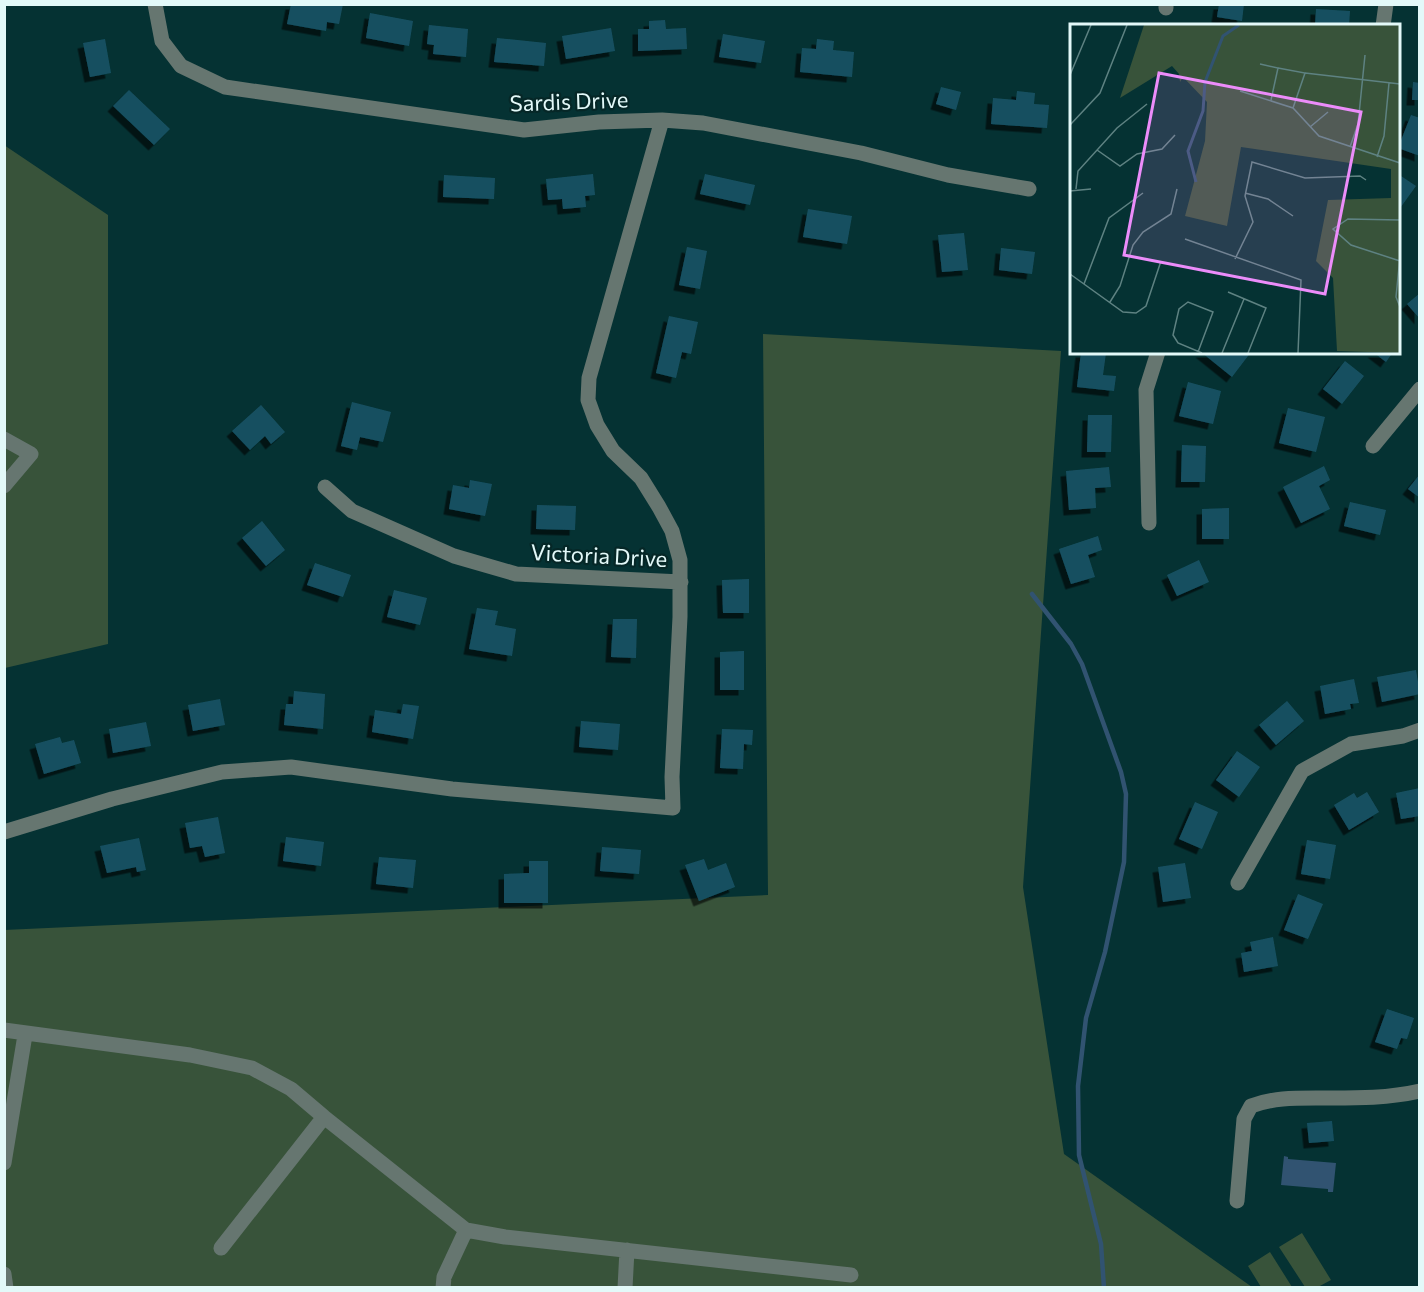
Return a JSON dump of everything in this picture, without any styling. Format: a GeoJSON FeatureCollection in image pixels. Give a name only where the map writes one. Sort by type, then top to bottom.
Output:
{"type":"FeatureCollection","features":[{"type":"Feature","properties":{"kind":"street","name":"Sardis Drive"},"geometry":{"type":"LineString","coordinates":[[155,4],[162,41],[181,66],[225,87],[524,129],[599,122],[662,120],[703,123],[861,153],[948,175],[1029,189]]}},
{"type":"Feature","properties":{"kind":"street"},"geometry":{"type":"LineString","coordinates":[[1383,24],[1386,4]]}},
{"type":"Feature","properties":{"kind":"street","name":"Victoria Drive"},"geometry":{"type":"LineString","coordinates":[[325,487],[352,511],[454,556],[516,574],[681,582],[680,560],[672,531],[641,478],[614,451],[597,425],[588,400],[589,378],[662,120]]}},
{"type":"Feature","properties":{"kind":"street"},"geometry":{"type":"LineString","coordinates":[[1149,523],[1146,390],[1157,354]]}},
{"type":"Feature","properties":{"kind":"street"},"geometry":{"type":"LineString","coordinates":[[1373,446],[1419,388]]}},
{"type":"Feature","properties":{"kind":"street"},"geometry":{"type":"LineString","coordinates":[[4,438],[31,454],[4,486]]}},
{"type":"Feature","properties":{"kind":"street"},"geometry":{"type":"LineString","coordinates":[[4,832],[111,800],[222,772],[281,767],[452,789],[673,808],[672,777],[681,582]]}},
{"type":"Feature","properties":{"kind":"street"},"geometry":{"type":"LineString","coordinates":[[1238,883],[1302,771],[1351,744],[1403,736],[1419,730]]}},
{"type":"Feature","properties":{"kind":"street"},"geometry":{"type":"LineString","coordinates":[[4,1030],[25,1035],[189,1055],[252,1068],[291,1089],[324,1118],[466,1230],[505,1237],[850,1275]]}},
{"type":"Feature","properties":{"kind":"street"},"geometry":{"type":"LineString","coordinates":[[4,1163],[25,1035]]}},
{"type":"Feature","properties":{"kind":"street"},"geometry":{"type":"LineString","coordinates":[[1237,1201],[1244,1119],[1251,1106],[1266,1100],[1284,1098],[1387,1098],[1419,1091]]}},
{"type":"Feature","properties":{"kind":"street"},"geometry":{"type":"LineString","coordinates":[[221,1248],[324,1118]]}},
{"type":"Feature","properties":{"kind":"street"},"geometry":{"type":"LineString","coordinates":[[443,1287],[444,1277],[466,1230]]}},
{"type":"Feature","properties":{"kind":"street"},"geometry":{"type":"LineString","coordinates":[[625,1287],[627,1250]]}},
{"type":"Feature","properties":{"kind":"street"},"geometry":{"type":"LineString","coordinates":[[4,1274],[6,1287]]}},
{"type":"Feature","properties":{"kind":"green space"},"geometry":{"type":"Polygon","coordinates":[[[4,145],[108,215],[108,644],[5,668],[4,145]]]}},
{"type":"Feature","properties":{"kind":"green space"},"geometry":{"type":"Polygon","coordinates":[[[763,334],[1061,351],[1023,887],[1064,1154],[1252,1287],[5,1287],[4,930],[768,895],[763,334]]]}},
{"type":"Feature","properties":{"kind":"green space"},"geometry":{"type":"Polygon","coordinates":[[[1302,1233],[1331,1280],[1318,1287],[1305,1287],[1279,1247],[1302,1233]]]}},
{"type":"Feature","properties":{"kind":"green space"},"geometry":{"type":"Polygon","coordinates":[[[1270,1252],[1292,1287],[1261,1287],[1248,1266],[1270,1252]]]}},
{"type":"Feature","properties":{"kind":"water"},"geometry":{"type":"Polygon","coordinates":[[[1284,1156],[1288,1159],[1336,1163],[1333,1192],[1328,1192],[1328,1189],[1281,1185],[1284,1156]]]}},
{"type":"Feature","properties":{"kind":"building"},"geometry":{"type":"Polygon","coordinates":[[[291,4],[343,4],[339,24],[327,22],[326,31],[287,24],[291,4]]]}},
{"type":"Feature","properties":{"kind":"building"},"geometry":{"type":"Polygon","coordinates":[[[1219,4],[1244,4],[1242,21],[1217,17],[1219,4]]]}},
{"type":"Feature","properties":{"kind":"building"},"geometry":{"type":"Polygon","coordinates":[[[1316,9],[1350,11],[1349,24],[1315,24],[1316,9]]]}},
{"type":"Feature","properties":{"kind":"building"},"geometry":{"type":"Polygon","coordinates":[[[370,13],[413,21],[409,46],[366,38],[370,13]]]}},
{"type":"Feature","properties":{"kind":"building"},"geometry":{"type":"Polygon","coordinates":[[[665,20],[666,29],[686,28],[687,49],[638,51],[638,29],[649,29],[649,21],[665,20]]]}},
{"type":"Feature","properties":{"kind":"building"},"geometry":{"type":"Polygon","coordinates":[[[429,25],[468,29],[466,57],[433,54],[434,45],[427,44],[429,25]]]}},
{"type":"Feature","properties":{"kind":"building"},"geometry":{"type":"Polygon","coordinates":[[[611,28],[615,51],[566,59],[562,36],[611,28]]]}},
{"type":"Feature","properties":{"kind":"building"},"geometry":{"type":"Polygon","coordinates":[[[723,34],[765,41],[761,63],[719,57],[723,34]]]}},
{"type":"Feature","properties":{"kind":"building"},"geometry":{"type":"Polygon","coordinates":[[[497,38],[546,43],[544,66],[494,62],[497,38]]]}},
{"type":"Feature","properties":{"kind":"building"},"geometry":{"type":"Polygon","coordinates":[[[105,39],[111,73],[90,77],[83,43],[105,39]]]}},
{"type":"Feature","properties":{"kind":"building"},"geometry":{"type":"Polygon","coordinates":[[[817,39],[834,41],[833,50],[854,52],[852,77],[800,72],[802,48],[816,49],[817,39]]]}},
{"type":"Feature","properties":{"kind":"building"},"geometry":{"type":"Polygon","coordinates":[[[1413,82],[1420,83],[1420,100],[1412,100],[1413,82]]]}},
{"type":"Feature","properties":{"kind":"building"},"geometry":{"type":"Polygon","coordinates":[[[941,87],[961,92],[956,110],[936,104],[941,87]]]}},
{"type":"Feature","properties":{"kind":"building"},"geometry":{"type":"Polygon","coordinates":[[[129,90],[170,129],[154,145],[113,106],[129,90]]]}},
{"type":"Feature","properties":{"kind":"building"},"geometry":{"type":"Polygon","coordinates":[[[1017,91],[1035,93],[1034,104],[1049,105],[1047,128],[991,124],[993,98],[1016,100],[1017,91]]]}},
{"type":"Feature","properties":{"kind":"building"},"geometry":{"type":"Polygon","coordinates":[[[1411,115],[1420,118],[1420,156],[1400,149],[1411,115]]]}},
{"type":"Feature","properties":{"kind":"building"},"geometry":{"type":"Polygon","coordinates":[[[593,174],[595,195],[585,196],[586,207],[563,209],[562,199],[548,200],[546,179],[593,174]]]}},
{"type":"Feature","properties":{"kind":"building"},"geometry":{"type":"Polygon","coordinates":[[[705,174],[755,185],[750,205],[700,194],[705,174]]]}},
{"type":"Feature","properties":{"kind":"building"},"geometry":{"type":"Polygon","coordinates":[[[444,175],[495,178],[494,199],[443,197],[444,175]]]}},
{"type":"Feature","properties":{"kind":"building"},"geometry":{"type":"Polygon","coordinates":[[[1400,175],[1416,186],[1400,208],[1400,175]]]}},
{"type":"Feature","properties":{"kind":"building"},"geometry":{"type":"Polygon","coordinates":[[[808,209],[852,216],[847,244],[803,237],[808,209]]]}},
{"type":"Feature","properties":{"kind":"building"},"geometry":{"type":"Polygon","coordinates":[[[964,233],[968,270],[942,272],[938,235],[964,233]]]}},
{"type":"Feature","properties":{"kind":"building"},"geometry":{"type":"Polygon","coordinates":[[[687,247],[707,251],[700,289],[679,285],[687,247]]]}},
{"type":"Feature","properties":{"kind":"building"},"geometry":{"type":"Polygon","coordinates":[[[1001,248],[1035,252],[1032,274],[999,270],[1001,248]]]}},
{"type":"Feature","properties":{"kind":"building"},"geometry":{"type":"Polygon","coordinates":[[[1420,293],[1420,319],[1407,304],[1420,293]]]}},
{"type":"Feature","properties":{"kind":"building"},"geometry":{"type":"Polygon","coordinates":[[[669,316],[698,322],[691,354],[682,352],[676,378],[656,373],[669,316]]]}},
{"type":"Feature","properties":{"kind":"building"},"geometry":{"type":"Polygon","coordinates":[[[1081,354],[1106,354],[1103,375],[1116,376],[1114,391],[1077,387],[1081,354]]]}},
{"type":"Feature","properties":{"kind":"building"},"geometry":{"type":"Polygon","coordinates":[[[1203,354],[1249,354],[1232,377],[1203,354]]]}},
{"type":"Feature","properties":{"kind":"building"},"geometry":{"type":"Polygon","coordinates":[[[1376,354],[1392,354],[1386,362],[1376,354]]]}},
{"type":"Feature","properties":{"kind":"building"},"geometry":{"type":"Polygon","coordinates":[[[1345,361],[1364,376],[1342,404],[1323,389],[1345,361]]]}},
{"type":"Feature","properties":{"kind":"building"},"geometry":{"type":"Polygon","coordinates":[[[1188,382],[1221,391],[1213,424],[1179,416],[1188,382]]]}},
{"type":"Feature","properties":{"kind":"building"},"geometry":{"type":"Polygon","coordinates":[[[352,402],[391,412],[383,442],[360,437],[357,450],[341,446],[352,402]]]}},
{"type":"Feature","properties":{"kind":"building"},"geometry":{"type":"Polygon","coordinates":[[[261,405],[285,432],[271,444],[265,436],[250,450],[232,431],[261,405]]]}},
{"type":"Feature","properties":{"kind":"building"},"geometry":{"type":"Polygon","coordinates":[[[1288,408],[1325,417],[1316,452],[1279,443],[1288,408]]]}},
{"type":"Feature","properties":{"kind":"building"},"geometry":{"type":"Polygon","coordinates":[[[1088,415],[1112,415],[1111,452],[1087,452],[1088,415]]]}},
{"type":"Feature","properties":{"kind":"building"},"geometry":{"type":"Polygon","coordinates":[[[1182,445],[1206,446],[1205,482],[1181,482],[1182,445]]]}},
{"type":"Feature","properties":{"kind":"building"},"geometry":{"type":"Polygon","coordinates":[[[1324,466],[1330,480],[1319,486],[1330,509],[1301,523],[1283,487],[1324,466]]]}},
{"type":"Feature","properties":{"kind":"building"},"geometry":{"type":"Polygon","coordinates":[[[1109,467],[1111,487],[1095,488],[1096,508],[1069,510],[1066,471],[1109,467]]]}},
{"type":"Feature","properties":{"kind":"building"},"geometry":{"type":"Polygon","coordinates":[[[1420,474],[1420,498],[1408,489],[1420,474]]]}},
{"type":"Feature","properties":{"kind":"building"},"geometry":{"type":"Polygon","coordinates":[[[470,480],[492,484],[485,516],[449,509],[453,485],[469,488],[470,480]]]}},
{"type":"Feature","properties":{"kind":"building"},"geometry":{"type":"Polygon","coordinates":[[[1350,502],[1386,510],[1380,535],[1344,526],[1350,502]]]}},
{"type":"Feature","properties":{"kind":"building"},"geometry":{"type":"Polygon","coordinates":[[[537,505],[576,506],[575,530],[536,529],[537,505]]]}},
{"type":"Feature","properties":{"kind":"building"},"geometry":{"type":"Polygon","coordinates":[[[1229,508],[1229,539],[1202,539],[1202,509],[1229,508]]]}},
{"type":"Feature","properties":{"kind":"building"},"geometry":{"type":"Polygon","coordinates":[[[262,521],[285,550],[266,566],[242,538],[262,521]]]}},
{"type":"Feature","properties":{"kind":"building"},"geometry":{"type":"Polygon","coordinates":[[[1098,536],[1102,550],[1088,555],[1095,577],[1071,584],[1059,549],[1098,536]]]}},
{"type":"Feature","properties":{"kind":"building"},"geometry":{"type":"Polygon","coordinates":[[[1199,560],[1209,582],[1177,596],[1167,575],[1199,560]]]}},
{"type":"Feature","properties":{"kind":"building"},"geometry":{"type":"Polygon","coordinates":[[[315,563],[351,575],[343,597],[307,585],[315,563]]]}},
{"type":"Feature","properties":{"kind":"building"},"geometry":{"type":"Polygon","coordinates":[[[749,579],[749,613],[723,613],[722,580],[749,579]]]}},
{"type":"Feature","properties":{"kind":"building"},"geometry":{"type":"Polygon","coordinates":[[[394,590],[427,598],[420,625],[387,617],[394,590]]]}},
{"type":"Feature","properties":{"kind":"building"},"geometry":{"type":"Polygon","coordinates":[[[477,608],[498,611],[495,625],[516,629],[512,656],[469,649],[477,608]]]}},
{"type":"Feature","properties":{"kind":"building"},"geometry":{"type":"Polygon","coordinates":[[[613,619],[637,619],[636,658],[611,657],[613,619]]]}},
{"type":"Feature","properties":{"kind":"building"},"geometry":{"type":"Polygon","coordinates":[[[744,651],[744,690],[720,690],[720,652],[744,651]]]}},
{"type":"Feature","properties":{"kind":"building"},"geometry":{"type":"Polygon","coordinates":[[[1416,670],[1420,694],[1382,702],[1377,677],[1416,670]]]}},
{"type":"Feature","properties":{"kind":"building"},"geometry":{"type":"Polygon","coordinates":[[[1354,679],[1359,703],[1350,704],[1351,709],[1325,714],[1320,686],[1354,679]]]}},
{"type":"Feature","properties":{"kind":"building"},"geometry":{"type":"Polygon","coordinates":[[[294,691],[325,694],[323,729],[284,725],[286,704],[293,704],[294,691]]]}},
{"type":"Feature","properties":{"kind":"building"},"geometry":{"type":"Polygon","coordinates":[[[220,699],[225,725],[193,731],[188,705],[220,699]]]}},
{"type":"Feature","properties":{"kind":"building"},"geometry":{"type":"Polygon","coordinates":[[[1287,701],[1304,721],[1276,745],[1259,725],[1287,701]]]}},
{"type":"Feature","properties":{"kind":"building"},"geometry":{"type":"Polygon","coordinates":[[[403,704],[419,706],[413,739],[372,732],[375,710],[401,714],[403,704]]]}},
{"type":"Feature","properties":{"kind":"building"},"geometry":{"type":"Polygon","coordinates":[[[581,721],[620,724],[618,750],[579,747],[581,721]]]}},
{"type":"Feature","properties":{"kind":"building"},"geometry":{"type":"Polygon","coordinates":[[[146,722],[151,746],[113,753],[109,729],[146,722]]]}},
{"type":"Feature","properties":{"kind":"building"},"geometry":{"type":"Polygon","coordinates":[[[722,729],[753,730],[752,745],[744,744],[743,769],[720,768],[722,729]]]}},
{"type":"Feature","properties":{"kind":"building"},"geometry":{"type":"Polygon","coordinates":[[[60,737],[62,743],[74,740],[81,763],[44,774],[35,744],[60,737]]]}},
{"type":"Feature","properties":{"kind":"building"},"geometry":{"type":"Polygon","coordinates":[[[1237,751],[1260,767],[1239,797],[1216,780],[1237,751]]]}},
{"type":"Feature","properties":{"kind":"building"},"geometry":{"type":"Polygon","coordinates":[[[1420,788],[1420,816],[1401,819],[1396,793],[1420,788]]]}},
{"type":"Feature","properties":{"kind":"building"},"geometry":{"type":"Polygon","coordinates":[[[1367,792],[1379,812],[1349,830],[1334,805],[1354,793],[1357,798],[1367,792]]]}},
{"type":"Feature","properties":{"kind":"building"},"geometry":{"type":"Polygon","coordinates":[[[1195,802],[1218,812],[1202,849],[1179,839],[1195,802]]]}},
{"type":"Feature","properties":{"kind":"building"},"geometry":{"type":"Polygon","coordinates":[[[218,817],[225,853],[205,857],[202,846],[190,848],[185,823],[218,817]]]}},
{"type":"Feature","properties":{"kind":"building"},"geometry":{"type":"Polygon","coordinates":[[[286,837],[324,842],[321,866],[283,861],[286,837]]]}},
{"type":"Feature","properties":{"kind":"building"},"geometry":{"type":"Polygon","coordinates":[[[139,838],[146,870],[137,872],[136,867],[107,873],[100,846],[139,838]]]}},
{"type":"Feature","properties":{"kind":"building"},"geometry":{"type":"Polygon","coordinates":[[[1307,840],[1336,845],[1330,879],[1301,874],[1307,840]]]}},
{"type":"Feature","properties":{"kind":"building"},"geometry":{"type":"Polygon","coordinates":[[[602,847],[641,850],[639,874],[600,871],[602,847]]]}},
{"type":"Feature","properties":{"kind":"building"},"geometry":{"type":"Polygon","coordinates":[[[379,857],[416,860],[413,888],[376,884],[379,857]]]}},
{"type":"Feature","properties":{"kind":"building"},"geometry":{"type":"Polygon","coordinates":[[[704,859],[708,870],[726,863],[735,887],[699,901],[685,865],[704,859]]]}},
{"type":"Feature","properties":{"kind":"building"},"geometry":{"type":"Polygon","coordinates":[[[529,861],[548,861],[548,903],[504,903],[504,874],[529,873],[529,861]]]}},
{"type":"Feature","properties":{"kind":"building"},"geometry":{"type":"Polygon","coordinates":[[[1185,863],[1191,898],[1163,902],[1158,867],[1185,863]]]}},
{"type":"Feature","properties":{"kind":"building"},"geometry":{"type":"Polygon","coordinates":[[[1298,894],[1323,904],[1308,939],[1284,930],[1298,894]]]}},
{"type":"Feature","properties":{"kind":"building"},"geometry":{"type":"Polygon","coordinates":[[[1273,937],[1278,966],[1244,972],[1241,953],[1252,951],[1250,942],[1273,937]]]}},
{"type":"Feature","properties":{"kind":"building"},"geometry":{"type":"Polygon","coordinates":[[[1387,1009],[1414,1018],[1407,1039],[1401,1038],[1397,1049],[1375,1042],[1387,1009]]]}},
{"type":"Feature","properties":{"kind":"building"},"geometry":{"type":"Polygon","coordinates":[[[1332,1121],[1334,1141],[1309,1143],[1307,1123],[1332,1121]]]}},
{"type":"Feature","properties":{"kind":"waterway"},"geometry":{"type":"LineString","coordinates":[[1032,594],[1071,644],[1082,664],[1121,772],[1126,794],[1124,862],[1105,952],[1086,1018],[1078,1086],[1079,1155],[1101,1244],[1104,1288]]}}]}
